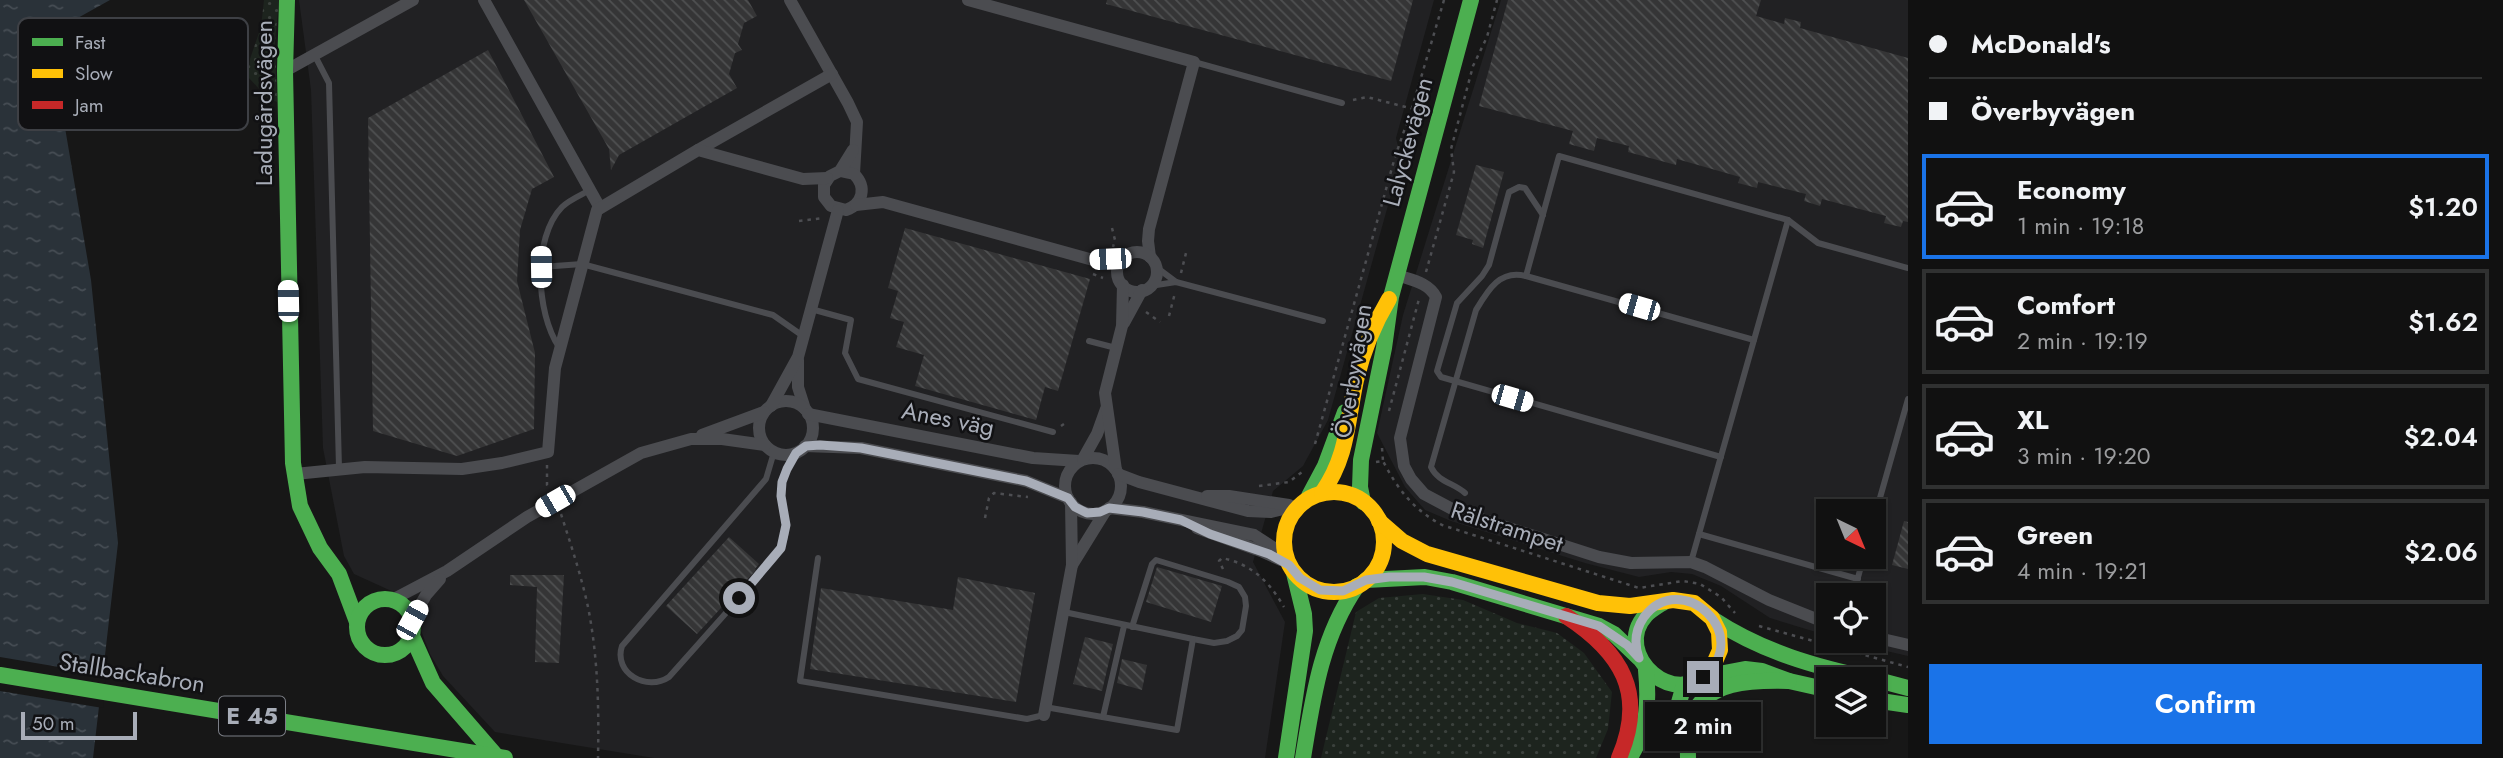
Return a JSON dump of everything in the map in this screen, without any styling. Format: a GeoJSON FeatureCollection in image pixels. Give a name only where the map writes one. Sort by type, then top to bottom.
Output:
{"type":"FeatureCollection","features":[{"type":"Feature","properties":{"kind":"main road","name":"Ladugårdsvägen"},"geometry":{"type":"LineString","coordinates":[[287,0],[285,71],[288,301],[295,474],[300,506],[320,548],[338,574],[357,622]]}},
{"type":"Feature","properties":{"kind":"main road","name":"Lalyckevägen"},"geometry":{"type":"LineString","coordinates":[[1391,297],[1471,0]]}},
{"type":"Feature","properties":{"kind":"main road","name":"Överbyvägen"},"geometry":{"type":"LineString","coordinates":[[1310,500],[1354,390],[1370,336],[1378,316],[1391,297]]}},
{"type":"Feature","properties":{"kind":"main road","name":"Överbyvägen"},"geometry":{"type":"LineString","coordinates":[[1363,502],[1359,473],[1384,348],[1391,297]]}},
{"type":"Feature","properties":{"kind":"main road","name":"Överbyvägen"},"geometry":{"type":"LineString","coordinates":[[1286,758],[1305,631],[1304,614],[1284,544],[1285,530],[1291,516],[1310,500],[1340,466],[1347,441],[1354,390]]}},
{"type":"Feature","properties":{"kind":"main road"},"geometry":{"type":"LineString","coordinates":[[1310,500],[1348,494],[1363,502],[1379,521],[1416,550],[1552,591],[1621,607],[1683,600],[1706,610],[1714,620],[1747,642],[1776,655],[1825,667]]}},
{"type":"Feature","properties":{"kind":"main road"},"geometry":{"type":"LineString","coordinates":[[1303,758],[1326,642],[1341,608],[1381,557],[1384,539],[1379,521]]}},
{"type":"Feature","properties":{"kind":"main road"},"geometry":{"type":"LineString","coordinates":[[1292,569],[1306,583],[1320,590],[1335,592],[1362,583],[1424,577],[1473,588],[1583,620],[1606,630],[1627,645],[1642,664],[1663,682],[1684,685],[1703,677],[1745,669],[1762,671],[1816,687]]}},
{"type":"Feature","properties":{"kind":"main road","name":"Ladugårdsvägen"},"geometry":{"type":"LineString","coordinates":[[338,574],[356,589],[386,600]]}},
{"type":"Feature","properties":{"kind":"main road"},"geometry":{"type":"LineString","coordinates":[[412,628],[401,651],[381,655],[368,650],[359,639],[357,622],[364,608],[386,600],[405,608],[412,628],[420,658],[433,683],[498,758]]}},
{"type":"Feature","properties":{"kind":"main road"},"geometry":{"type":"LineString","coordinates":[[1630,758],[1640,744],[1646,727],[1649,693],[1636,638],[1640,625],[1652,609],[1664,603]]}},
{"type":"Feature","properties":{"kind":"main road"},"geometry":{"type":"LineString","coordinates":[[1566,616],[1603,643],[1626,680],[1630,717],[1626,742],[1619,758]]}},
{"type":"Feature","properties":{"kind":"main road"},"geometry":{"type":"LineString","coordinates":[[1703,677],[1713,667],[1719,654],[1721,640],[1714,620]]}},
{"type":"Feature","properties":{"kind":"main road"},"geometry":{"type":"LineString","coordinates":[[391,655],[433,683]]}},
{"type":"Feature","properties":{"kind":"main road","name":"Stallbackabron"},"geometry":{"type":"LineString","coordinates":[[0,675],[505,758]]}},
{"type":"Feature","properties":{"kind":"main road"},"geometry":{"type":"LineString","coordinates":[[1688,758],[1689,722],[1703,699],[1717,689],[1737,683],[1789,681]]}},
{"type":"Feature","properties":{"kind":"main road"},"geometry":{"type":"LineString","coordinates":[[1886,681],[1904,685]]}},
{"type":"Feature","properties":{"kind":"main road"},"geometry":{"type":"LineString","coordinates":[[1682,758],[1676,738],[1676,721],[1684,685]]}},
{"type":"Feature","properties":{"kind":"main road"},"geometry":{"type":"LineString","coordinates":[[1886,703],[1904,707]]}},
{"type":"Feature","properties":{"kind":"street"},"geometry":{"type":"LineString","coordinates":[[285,71],[413,0]]}},
{"type":"Feature","properties":{"kind":"street"},"geometry":{"type":"LineString","coordinates":[[484,0],[600,208]]}},
{"type":"Feature","properties":{"kind":"street"},"geometry":{"type":"LineString","coordinates":[[790,0],[857,121],[854,174],[862,186],[883,202]]}},
{"type":"Feature","properties":{"kind":"street"},"geometry":{"type":"LineString","coordinates":[[968,0],[1194,62],[1149,229],[1155,279],[1146,288],[1122,326]]}},
{"type":"Feature","properties":{"kind":"street"},"geometry":{"type":"LineString","coordinates":[[295,474],[339,468],[461,469],[548,452],[559,347],[597,210],[832,74]]}},
{"type":"Feature","properties":{"kind":"street"},"geometry":{"type":"LineString","coordinates":[[698,150],[803,179],[827,178],[840,171],[854,146]]}},
{"type":"Feature","properties":{"kind":"street"},"geometry":{"type":"LineString","coordinates":[[840,171],[854,174]]}},
{"type":"Feature","properties":{"kind":"street"},"geometry":{"type":"LineString","coordinates":[[824,197],[823,189],[827,178]]}},
{"type":"Feature","properties":{"kind":"street"},"geometry":{"type":"LineString","coordinates":[[803,179],[824,197],[837,216]]}},
{"type":"Feature","properties":{"kind":"street"},"geometry":{"type":"LineString","coordinates":[[856,205],[862,186]]}},
{"type":"Feature","properties":{"kind":"street"},"geometry":{"type":"LineString","coordinates":[[691,439],[722,439],[789,454],[801,449],[812,430],[798,387],[798,357],[837,216],[856,205],[883,202],[1093,260],[1142,253],[1153,262]]}},
{"type":"Feature","properties":{"kind":"street"},"geometry":{"type":"LineString","coordinates":[[1072,565],[1120,493],[1106,408],[1107,382],[1122,326],[1121,282],[1117,271],[1149,229]]}},
{"type":"Feature","properties":{"kind":"street"},"geometry":{"type":"LineString","coordinates":[[1093,260],[1133,291],[1146,288]]}},
{"type":"Feature","properties":{"kind":"street"},"geometry":{"type":"LineString","coordinates":[[1396,275],[1422,284],[1432,290],[1436,298],[1400,438],[1404,466],[1424,494],[1456,511],[1599,557],[1631,563],[1691,562],[1717,572],[1769,600],[1816,619]]}},
{"type":"Feature","properties":{"kind":"street"},"geometry":{"type":"LineString","coordinates":[[769,448],[759,432],[761,418],[798,357]]}},
{"type":"Feature","properties":{"kind":"street"},"geometry":{"type":"LineString","coordinates":[[386,600],[447,571],[555,501],[641,453],[691,439],[789,401],[806,412]]}},
{"type":"Feature","properties":{"kind":"street"},"geometry":{"type":"LineString","coordinates":[[1044,711],[1072,565],[1069,500],[1065,481],[1097,434],[1106,408]]}},
{"type":"Feature","properties":{"kind":"street","name":"Anes väg"},"geometry":{"type":"LineString","coordinates":[[806,412],[1033,458],[1081,460]]}},
{"type":"Feature","properties":{"kind":"street","name":"Anes väg"},"geometry":{"type":"LineString","coordinates":[[801,449],[861,448],[1026,481],[1069,500]]}},
{"type":"Feature","properties":{"kind":"street"},"geometry":{"type":"LineString","coordinates":[[1081,460],[1105,460],[1117,472],[1139,482],[1199,496],[1310,500]]}},
{"type":"Feature","properties":{"kind":"street"},"geometry":{"type":"LineString","coordinates":[[1069,500],[1087,513],[1108,509],[1143,512],[1181,520],[1210,534],[1261,551],[1292,569]]}},
{"type":"Feature","properties":{"kind":"street"},"geometry":{"type":"LineString","coordinates":[[412,628],[426,595],[447,571]]}},
{"type":"Feature","properties":{"kind":"street"},"geometry":{"type":"LineString","coordinates":[[1886,640],[1908,645]]}},
{"type":"Feature","properties":{"kind":"lane"},"geometry":{"type":"LineString","coordinates":[[314,54],[329,83],[339,468]]}},
{"type":"Feature","properties":{"kind":"lane"},"geometry":{"type":"LineString","coordinates":[[1194,62],[1342,103]]}},
{"type":"Feature","properties":{"kind":"lane"},"geometry":{"type":"LineString","coordinates":[[1526,276],[1559,156],[1788,220],[1818,243],[1908,268]]}},
{"type":"Feature","properties":{"kind":"lane"},"geometry":{"type":"LineString","coordinates":[[1543,215],[1525,188],[1519,187],[1509,192],[1489,265],[1457,303],[1438,364],[1437,371],[1441,377],[1721,457]]}},
{"type":"Feature","properties":{"kind":"lane"},"geometry":{"type":"LineString","coordinates":[[559,347],[551,335],[547,321],[541,253],[547,228],[556,214],[564,204],[590,190]]}},
{"type":"Feature","properties":{"kind":"lane"},"geometry":{"type":"LineString","coordinates":[[1691,562],[1788,220]]}},
{"type":"Feature","properties":{"kind":"lane"},"geometry":{"type":"LineString","coordinates":[[1153,262],[1176,282],[1323,321]]}},
{"type":"Feature","properties":{"kind":"lane"},"geometry":{"type":"LineString","coordinates":[[541,267],[582,264],[773,315],[803,336]]}},
{"type":"Feature","properties":{"kind":"lane"},"geometry":{"type":"LineString","coordinates":[[1465,493],[1452,483],[1440,479],[1431,467],[1476,310],[1485,295],[1504,275],[1516,273],[1754,340]]}},
{"type":"Feature","properties":{"kind":"lane"},"geometry":{"type":"LineString","coordinates":[[1146,288],[1176,282]]}},
{"type":"Feature","properties":{"kind":"lane"},"geometry":{"type":"LineString","coordinates":[[811,309],[851,320],[845,353],[858,379],[1053,432]]}},
{"type":"Feature","properties":{"kind":"lane"},"geometry":{"type":"LineString","coordinates":[[1089,341],[1116,348]]}},
{"type":"Feature","properties":{"kind":"lane"},"geometry":{"type":"LineString","coordinates":[[1880,499],[1908,399]]}},
{"type":"Feature","properties":{"kind":"lane"},"geometry":{"type":"LineString","coordinates":[[769,448],[766,480],[622,646],[619,654],[622,666],[631,676],[652,684],[669,677],[774,559],[785,537],[782,482],[801,449]]}},
{"type":"Feature","properties":{"kind":"lane"},"geometry":{"type":"LineString","coordinates":[[1699,534],[1858,579]]}},
{"type":"Feature","properties":{"kind":"lane"},"geometry":{"type":"LineString","coordinates":[[818,558],[800,681],[1027,719],[1044,711],[1103,717],[1177,730],[1193,639]]}},
{"type":"Feature","properties":{"kind":"lane"},"geometry":{"type":"LineString","coordinates":[[1063,612],[1132,627],[1214,643],[1237,636],[1242,630],[1245,597],[1239,587],[1156,560],[1152,564],[1132,627]]}},
{"type":"Feature","properties":{"kind":"lane"},"geometry":{"type":"LineString","coordinates":[[1857,583],[1861,569]]}},
{"type":"Feature","properties":{"kind":"lane"},"geometry":{"type":"LineString","coordinates":[[1103,717],[1124,625]]}},
{"type":"Feature","properties":{"kind":"path"},"geometry":{"type":"LineString","coordinates":[[1330,452],[1316,447],[1316,434],[1395,157],[1444,0]]}},
{"type":"Feature","properties":{"kind":"path"},"geometry":{"type":"LineString","coordinates":[[1389,412],[1454,172],[1451,149],[1474,66],[1487,37],[1497,0]]}},
{"type":"Feature","properties":{"kind":"path"},"geometry":{"type":"LineString","coordinates":[[1342,103],[1367,97],[1459,120]]}},
{"type":"Feature","properties":{"kind":"path"},"geometry":{"type":"LineString","coordinates":[[799,221],[837,216]]}},
{"type":"Feature","properties":{"kind":"path"},"geometry":{"type":"LineString","coordinates":[[1083,270],[1102,278]]}},
{"type":"Feature","properties":{"kind":"path"},"geometry":{"type":"LineString","coordinates":[[1361,460],[1383,461],[1383,441]]}},
{"type":"Feature","properties":{"kind":"path"},"geometry":{"type":"LineString","coordinates":[[548,452],[547,485],[578,565],[590,619],[598,683],[598,758]]}},
{"type":"Feature","properties":{"kind":"path","name":"Rälstrampet"},"geometry":{"type":"LineString","coordinates":[[1383,461],[1400,491],[1416,508],[1442,525],[1639,588],[1683,581],[1700,584],[1721,597],[1736,614]]}},
{"type":"Feature","properties":{"kind":"path"},"geometry":{"type":"LineString","coordinates":[[1222,580],[1224,573],[1219,561],[1222,558],[1242,563],[1254,570],[1274,590],[1287,615]]}},
{"type":"Feature","properties":{"kind":"path"},"geometry":{"type":"LineString","coordinates":[[1755,625],[1908,667]]}},
{"type":"Feature","properties":{"kind":"shaded area"},"geometry":{"type":"Polygon","coordinates":[[[264,0],[279,0],[275,41],[277,102],[268,98],[248,77],[250,59],[261,27],[264,0]]]}},
{"type":"Feature","properties":{"kind":"shaded area"},"geometry":{"type":"Polygon","coordinates":[[[299,0],[1434,0],[1396,138],[1401,159],[1328,420],[1303,466],[1273,491],[1253,562],[1285,622],[1265,758],[654,758],[495,732],[443,676],[430,654],[409,599],[354,574],[344,556],[323,448],[311,90],[299,0]]]}},
{"type":"Feature","properties":{"kind":"shaded area"},"geometry":{"type":"Polygon","coordinates":[[[1501,0],[1908,0],[1908,656],[1886,651],[1886,583],[1816,583],[1816,632],[1770,618],[1721,586],[1692,574],[1671,572],[1639,577],[1585,563],[1451,521],[1425,510],[1405,487],[1377,433],[1403,315],[1501,0]]]}},
{"type":"Feature","properties":{"kind":"shaded area"},"geometry":{"type":"Polygon","coordinates":[[[1423,594],[1463,600],[1517,623],[1557,633],[1584,653],[1612,692],[1608,729],[1596,758],[1321,758],[1356,612],[1379,598],[1423,594]]]}},
{"type":"Feature","properties":{"kind":"water"},"geometry":{"type":"Polygon","coordinates":[[[0,0],[110,0],[78,18],[18,18],[18,130],[65,130],[91,280],[118,543],[93,758],[0,758],[0,0]]]}},
{"type":"Feature","properties":{"kind":"pier"},"geometry":{"type":"Polygon","coordinates":[[[0,657],[106,675],[103,708],[0,691],[0,657]]]}},
{"type":"Feature","properties":{"kind":"building"},"geometry":{"type":"Polygon","coordinates":[[[524,0],[748,0],[757,16],[744,23],[738,44],[742,50],[735,53],[729,74],[737,88],[619,155],[611,170],[609,149],[524,0]]]}},
{"type":"Feature","properties":{"kind":"building"},"geometry":{"type":"Polygon","coordinates":[[[1107,0],[1413,0],[1391,81],[1106,4],[1107,0]]]}},
{"type":"Feature","properties":{"kind":"building"},"geometry":{"type":"Polygon","coordinates":[[[1508,0],[1761,0],[1756,16],[1784,24],[1785,18],[1801,22],[1800,28],[1908,58],[1908,222],[1903,221],[1901,227],[1884,223],[1886,216],[1822,199],[1820,206],[1804,201],[1806,194],[1758,182],[1757,188],[1738,183],[1740,177],[1677,159],[1676,165],[1628,152],[1629,146],[1597,138],[1594,151],[1569,144],[1573,131],[1479,106],[1508,0]]]}},
{"type":"Feature","properties":{"kind":"building"},"geometry":{"type":"Polygon","coordinates":[[[488,50],[554,177],[532,189],[520,230],[517,281],[535,353],[534,429],[457,456],[373,431],[368,118],[488,50]]]}},
{"type":"Feature","properties":{"kind":"building"},"geometry":{"type":"Polygon","coordinates":[[[1476,165],[1504,172],[1483,248],[1472,244],[1473,240],[1456,235],[1476,165]]]}},
{"type":"Feature","properties":{"kind":"building"},"geometry":{"type":"Polygon","coordinates":[[[905,228],[1090,279],[1058,391],[1045,387],[1036,420],[915,386],[924,355],[896,347],[904,322],[890,318],[898,291],[888,288],[905,228]]]}},
{"type":"Feature","properties":{"kind":"building"},"geometry":{"type":"Polygon","coordinates":[[[1904,521],[1908,522],[1908,569],[1892,565],[1904,521]]]}},
{"type":"Feature","properties":{"kind":"building"},"geometry":{"type":"Polygon","coordinates":[[[729,537],[759,564],[697,634],[666,606],[729,537]]]}},
{"type":"Feature","properties":{"kind":"building"},"geometry":{"type":"Polygon","coordinates":[[[1157,567],[1222,586],[1211,622],[1146,602],[1157,567]]]}},
{"type":"Feature","properties":{"kind":"building"},"geometry":{"type":"Polygon","coordinates":[[[510,575],[564,575],[559,663],[535,662],[537,587],[510,585],[510,575]]]}},
{"type":"Feature","properties":{"kind":"building"},"geometry":{"type":"Polygon","coordinates":[[[958,577],[1035,593],[1016,702],[810,669],[821,588],[953,610],[958,577]]]}},
{"type":"Feature","properties":{"kind":"building"},"geometry":{"type":"Polygon","coordinates":[[[1085,637],[1113,644],[1102,691],[1073,684],[1085,637]]]}},
{"type":"Feature","properties":{"kind":"building"},"geometry":{"type":"Polygon","coordinates":[[[1122,659],[1147,665],[1142,690],[1117,683],[1122,659]]]}},
{"type":"Feature","properties":{"kind":"traffic: fast"},"geometry":{"type":"LineString","coordinates":[[287,0],[285,71],[293,463],[300,506],[320,548],[339,574],[357,622]]}},
{"type":"Feature","properties":{"kind":"traffic: fast"},"geometry":{"type":"LineString","coordinates":[[1363,502],[1360,487],[1361,460],[1384,348],[1391,297],[1471,0]]}},
{"type":"Feature","properties":{"kind":"traffic: fast"},"geometry":{"type":"LineString","coordinates":[[1309,496],[1325,466],[1345,412]]}},
{"type":"Feature","properties":{"kind":"traffic: fast"},"geometry":{"type":"LineString","coordinates":[[1286,758],[1305,631],[1304,614],[1294,573]]}},
{"type":"Feature","properties":{"kind":"traffic: fast"},"geometry":{"type":"LineString","coordinates":[[1366,580],[1425,577],[1452,582],[1599,626],[1614,634],[1639,658]]}},
{"type":"Feature","properties":{"kind":"traffic: fast"},"geometry":{"type":"LineString","coordinates":[[1303,758],[1320,669],[1335,626],[1357,586]]}},
{"type":"Feature","properties":{"kind":"traffic: fast"},"geometry":{"type":"LineString","coordinates":[[380,599],[390,599],[405,607],[411,616],[413,627],[411,638],[405,647],[390,655],[380,655],[362,643],[357,632],[357,622],[369,604],[380,599]]}},
{"type":"Feature","properties":{"kind":"traffic: fast"},"geometry":{"type":"LineString","coordinates":[[1664,602],[1646,615],[1637,630],[1636,646],[1642,661],[1653,674],[1667,682],[1683,685],[1699,680],[1713,666]]}},
{"type":"Feature","properties":{"kind":"traffic: fast"},"geometry":{"type":"LineString","coordinates":[[1714,620],[1771,650],[1824,667]]}},
{"type":"Feature","properties":{"kind":"traffic: fast"},"geometry":{"type":"LineString","coordinates":[[412,636],[433,683],[498,758]]}},
{"type":"Feature","properties":{"kind":"traffic: fast"},"geometry":{"type":"LineString","coordinates":[[1703,677],[1745,669],[1762,671],[1816,687]]}},
{"type":"Feature","properties":{"kind":"traffic: fast"},"geometry":{"type":"LineString","coordinates":[[1630,757],[1644,726],[1646,670]]}},
{"type":"Feature","properties":{"kind":"traffic: fast"},"geometry":{"type":"LineString","coordinates":[[0,675],[505,758]]}},
{"type":"Feature","properties":{"kind":"traffic: fast"},"geometry":{"type":"LineString","coordinates":[[1688,758],[1690,720],[1707,697],[1718,690],[1746,682],[1789,681]]}},
{"type":"Feature","properties":{"kind":"traffic: fast"},"geometry":{"type":"LineString","coordinates":[[1886,682],[1908,688]]}},
{"type":"Feature","properties":{"kind":"traffic: fast"},"geometry":{"type":"LineString","coordinates":[[1676,738],[1678,706],[1684,685]]}},
{"type":"Feature","properties":{"kind":"traffic: fast"},"geometry":{"type":"LineString","coordinates":[[1886,702],[1908,705]]}},
{"type":"Feature","properties":{"kind":"traffic: slow"},"geometry":{"type":"LineString","coordinates":[[1322,493],[1342,452],[1356,380],[1366,348],[1389,299]]}},
{"type":"Feature","properties":{"kind":"traffic: slow"},"geometry":{"type":"LineString","coordinates":[[1334,492],[1353,496],[1369,507],[1380,523],[1384,542],[1380,561],[1369,577],[1353,588],[1334,592],[1315,588],[1299,577],[1288,561],[1284,542],[1288,523],[1299,507],[1315,496],[1334,492]]}},
{"type":"Feature","properties":{"kind":"traffic: slow"},"geometry":{"type":"LineString","coordinates":[[1379,521],[1402,541],[1427,554],[1598,603],[1630,606],[1673,600],[1694,603],[1712,618],[1719,632],[1720,650],[1713,666]]}},
{"type":"Feature","properties":{"kind":"traffic: jam"},"geometry":{"type":"LineString","coordinates":[[1566,616],[1601,644],[1624,676],[1630,713],[1627,735],[1619,758]]}},
{"type":"Feature","properties":{"kind":"route"},"geometry":{"type":"LineString","coordinates":[[739,598],[781,548],[786,525],[781,496],[782,482],[796,453],[806,446],[861,448],[1026,481],[1068,498],[1075,507],[1087,513],[1109,508],[1181,520],[1210,534],[1269,554],[1289,565],[1294,573],[1312,587],[1327,592],[1343,591],[1366,580],[1389,577],[1424,577],[1452,582],[1599,626],[1614,634],[1639,658],[1637,632],[1647,614],[1664,603],[1689,601],[1711,615],[1720,633],[1719,654],[1713,667],[1703,677]]}}]}
